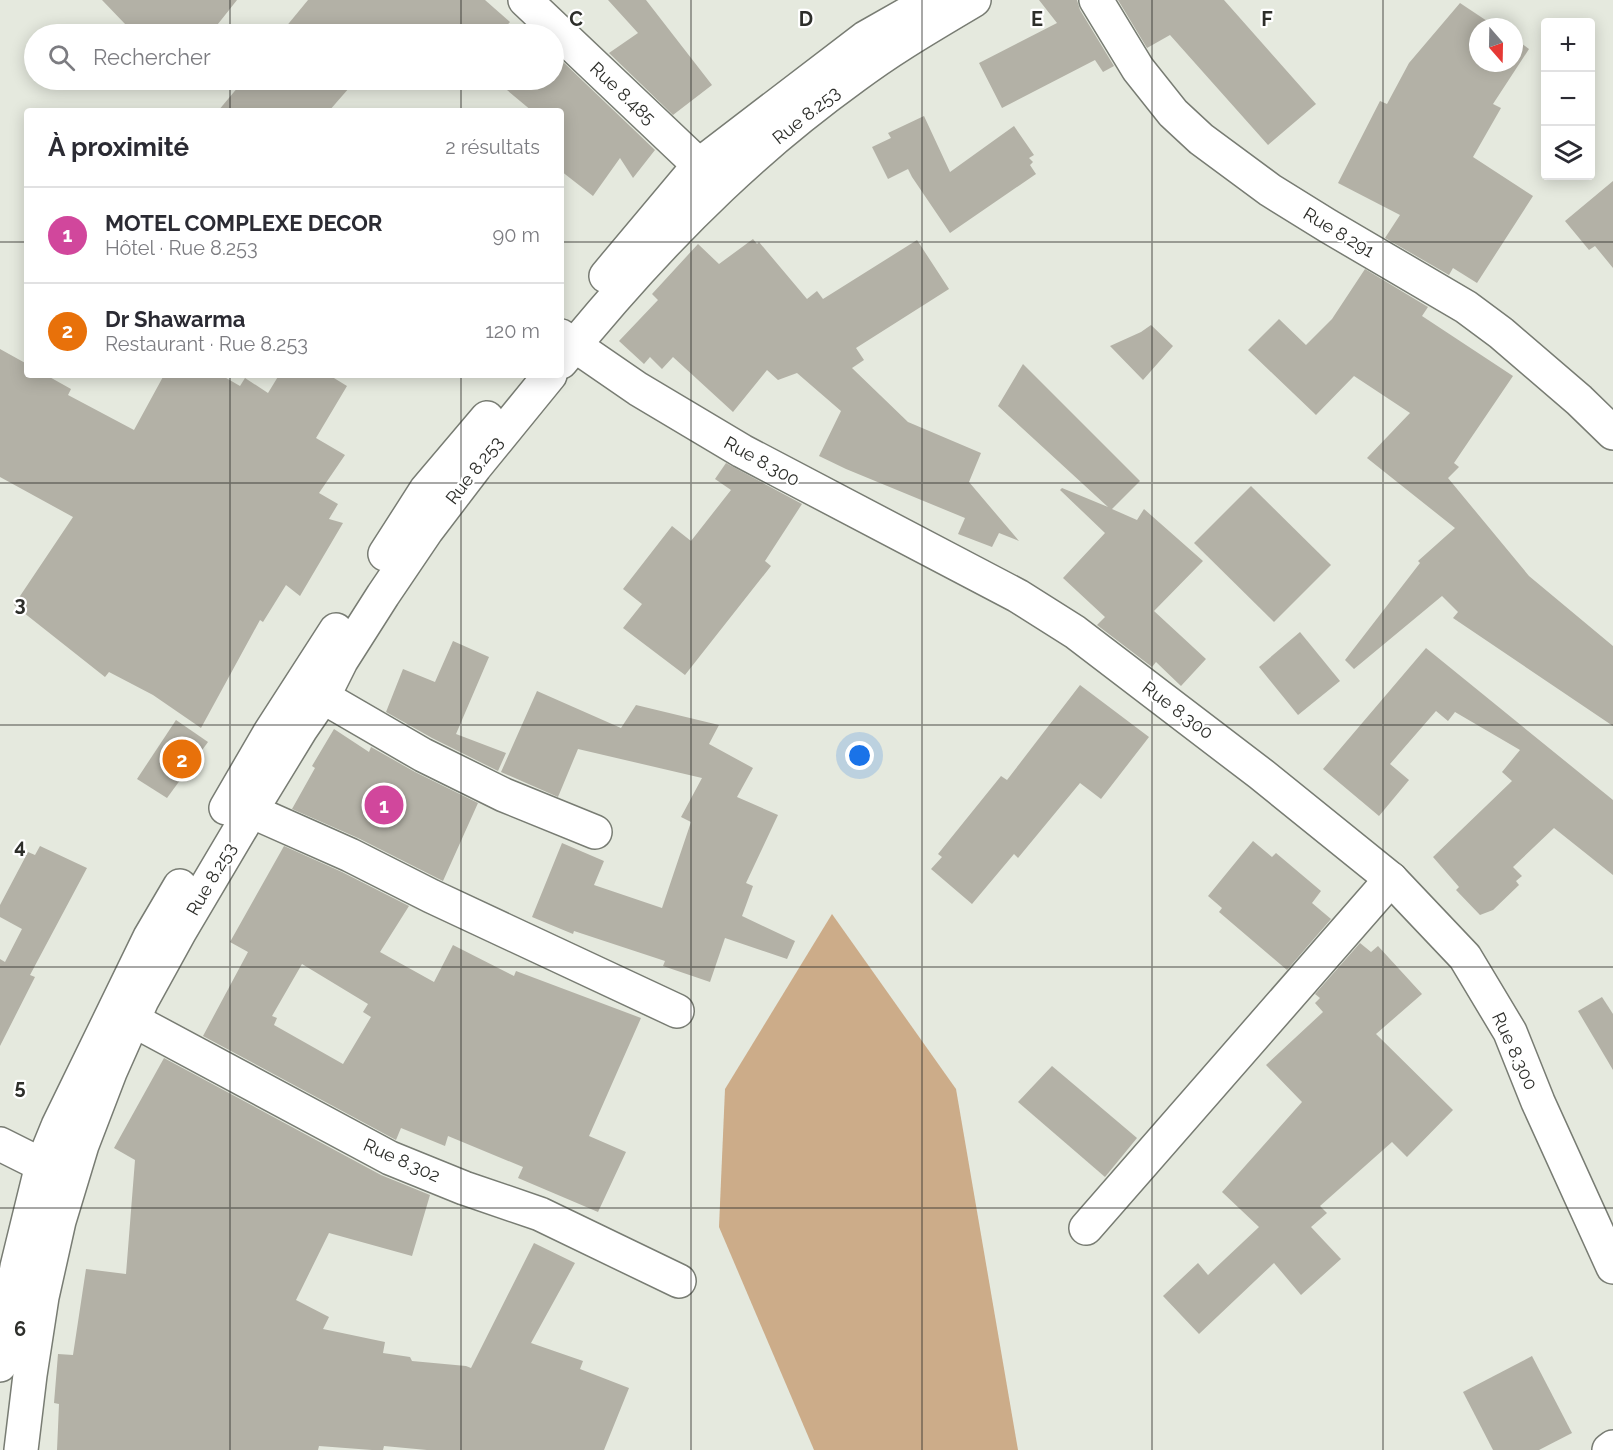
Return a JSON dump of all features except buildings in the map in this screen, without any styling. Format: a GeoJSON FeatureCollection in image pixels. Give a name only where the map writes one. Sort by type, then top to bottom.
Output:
{"type":"FeatureCollection","features":[{"type":"Feature","properties":{"kind":"main road","name":"Rue 8.485"},"geometry":{"type":"LineString","coordinates":[[525,0],[550,24]]}},
{"type":"Feature","properties":{"kind":"main road","name":"Rue 8.253"},"geometry":{"type":"LineString","coordinates":[[564,343],[625,286],[710,175],[865,38],[932,0]]}},
{"type":"Feature","properties":{"kind":"main road","name":"Rue 8.253"},"geometry":{"type":"LineString","coordinates":[[710,175],[794,123],[856,75],[974,0]]}},
{"type":"Feature","properties":{"kind":"main road","name":"Rue 8.291"},"geometry":{"type":"LineString","coordinates":[[1096,0],[1138,69],[1173,113],[1201,139],[1270,190],[1466,307],[1501,333],[1579,400],[1613,433]]}},
{"type":"Feature","properties":{"kind":"main road","name":"Rue 8.485"},"geometry":{"type":"LineString","coordinates":[[564,37],[710,175]]}},
{"type":"Feature","properties":{"kind":"main road","name":"Rue 8.300"},"geometry":{"type":"LineString","coordinates":[[564,343],[742,451],[1018,596],[1075,632],[1261,774],[1391,879],[1465,957],[1510,1032],[1538,1102],[1613,1267]]}},
{"type":"Feature","properties":{"kind":"main road","name":"Rue 8.253"},"geometry":{"type":"LineString","coordinates":[[0,1365],[17,1267],[42,1165],[58,1126],[150,937],[269,734],[426,490],[520,378]]}},
{"type":"Feature","properties":{"kind":"main road","name":"Rue 8.253"},"geometry":{"type":"LineString","coordinates":[[21,1450],[42,1297],[59,1221],[86,1135],[110,1072],[142,1000],[250,812],[323,697],[353,642],[383,595],[427,530],[548,378]]}},
{"type":"Feature","properties":{"kind":"main road"},"geometry":{"type":"LineString","coordinates":[[323,697],[423,755],[494,790],[594,832]]}},
{"type":"Feature","properties":{"kind":"main road"},"geometry":{"type":"LineString","coordinates":[[250,812],[350,855],[431,896],[677,1011]]}},
{"type":"Feature","properties":{"kind":"main road"},"geometry":{"type":"LineString","coordinates":[[1086,1228],[1391,879]]}},
{"type":"Feature","properties":{"kind":"main road","name":"Rue 8.302"},"geometry":{"type":"LineString","coordinates":[[134,1020],[390,1158],[464,1188],[540,1214],[679,1281]]}},
{"type":"Feature","properties":{"kind":"main road"},"geometry":{"type":"LineString","coordinates":[[0,1144],[42,1165]]}},
{"type":"Feature","properties":{"kind":"main road"},"geometry":{"type":"LineString","coordinates":[[1609,1450],[1613,1447]]}},
{"type":"Feature","properties":{"kind":"shaded area"},"geometry":{"type":"Polygon","coordinates":[[[832,914],[956,1089],[1018,1450],[814,1450],[719,1227],[725,1089],[832,914]]]}},
{"type":"Feature","properties":{"kind":"place","name":"Dr Shawarma"},"geometry":{"type":"Point","coordinates":[182,759]}},
{"type":"Feature","properties":{"kind":"place","name":"MOTEL COMPLEXE DECOR"},"geometry":{"type":"Point","coordinates":[384,805]}}]}
